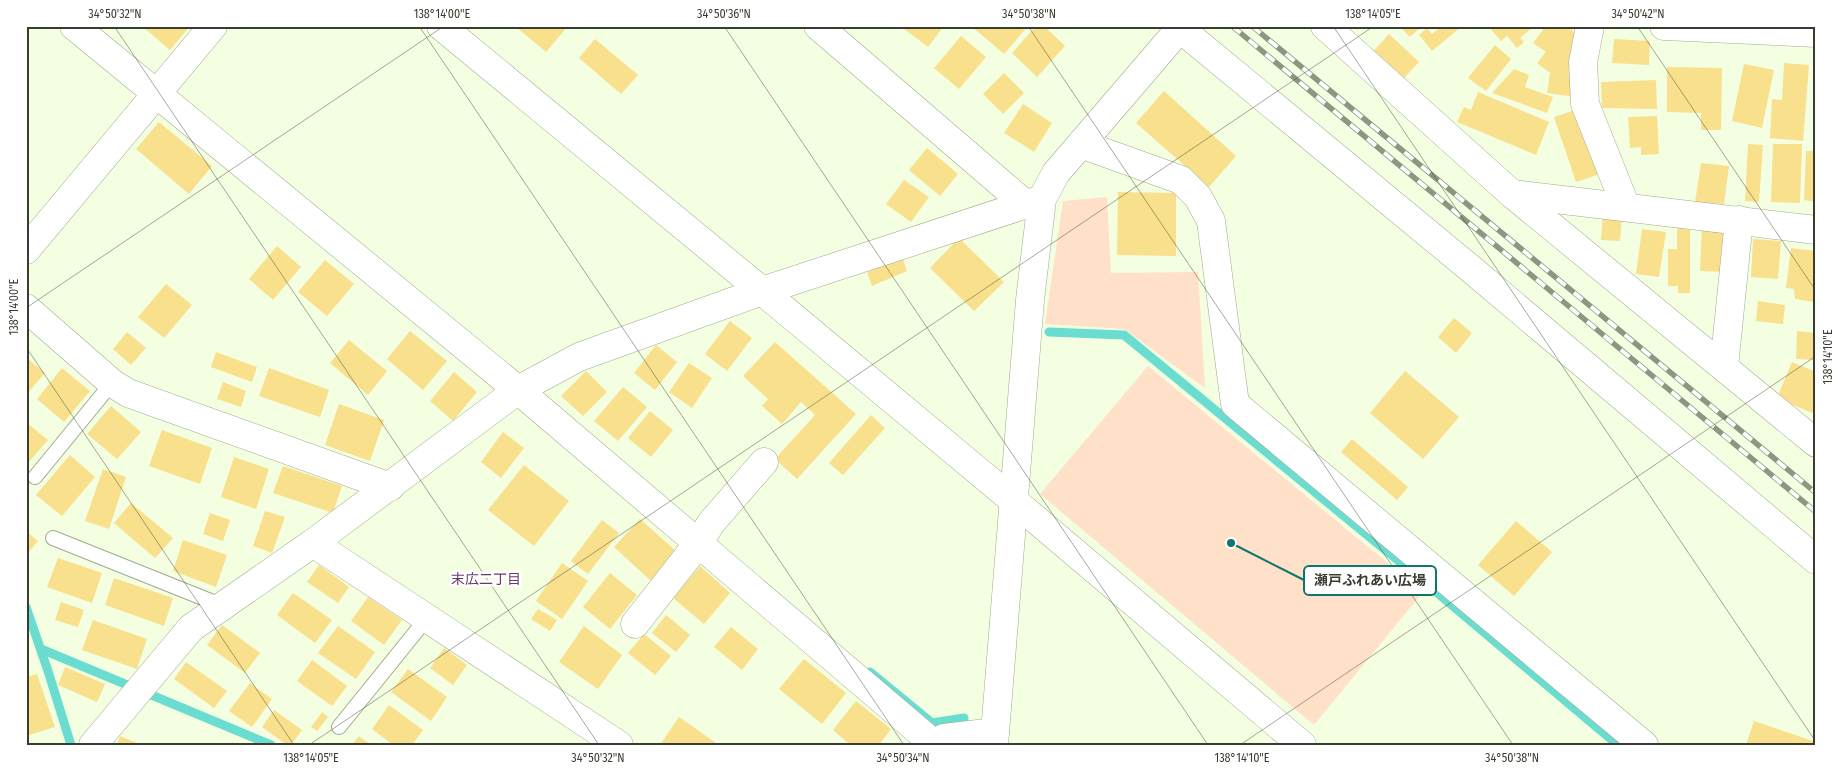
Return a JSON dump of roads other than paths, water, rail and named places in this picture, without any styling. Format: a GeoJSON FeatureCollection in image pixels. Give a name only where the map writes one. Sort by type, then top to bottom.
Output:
{"type":"FeatureCollection","features":[{"type":"Feature","properties":{"kind":"street"},"geometry":{"type":"LineString","coordinates":[[74,26],[518,390],[703,536],[932,744],[944,738],[994,738],[1030,300],[1034,202]]}},
{"type":"Feature","properties":{"kind":"street"},"geometry":{"type":"LineString","coordinates":[[26,250],[213,26]]}},
{"type":"Feature","properties":{"kind":"street"},"geometry":{"type":"LineString","coordinates":[[442,26],[1014,501],[1302,745]]}},
{"type":"Feature","properties":{"kind":"street"},"geometry":{"type":"LineString","coordinates":[[818,26],[1034,202]]}},
{"type":"Feature","properties":{"kind":"street"},"geometry":{"type":"LineString","coordinates":[[1325,26],[1512,194],[1816,443]]}},
{"type":"Feature","properties":{"kind":"street"},"geometry":{"type":"LineString","coordinates":[[1590,26],[1583,62],[1585,104],[1626,207]]}},
{"type":"Feature","properties":{"kind":"street"},"geometry":{"type":"LineString","coordinates":[[1664,26],[1816,33]]}},
{"type":"Feature","properties":{"kind":"street"},"geometry":{"type":"LineString","coordinates":[[93,745],[191,628],[313,543],[518,390],[579,357],[762,291],[1034,202],[1056,173],[1179,27],[1471,269],[1816,560]]}},
{"type":"Feature","properties":{"kind":"street"},"geometry":{"type":"LineString","coordinates":[[1081,144],[1180,180],[1198,197],[1211,221],[1235,404],[1644,745]]}},
{"type":"Feature","properties":{"kind":"street"},"geometry":{"type":"LineString","coordinates":[[1512,194],[1816,230]]}},
{"type":"Feature","properties":{"kind":"street"},"geometry":{"type":"LineString","coordinates":[[1724,367],[1739,220]]}},
{"type":"Feature","properties":{"kind":"street"},"geometry":{"type":"LineString","coordinates":[[26,308],[112,383],[128,393],[390,486]]}},
{"type":"Feature","properties":{"kind":"street"},"geometry":{"type":"LineString","coordinates":[[635,624],[703,536],[764,462]]}},
{"type":"Feature","properties":{"kind":"street"},"geometry":{"type":"LineString","coordinates":[[313,543],[620,745]]}},
{"type":"Feature","properties":{"kind":"lane"},"geometry":{"type":"LineString","coordinates":[[35,477],[112,383]]}},
{"type":"Feature","properties":{"kind":"lane"},"geometry":{"type":"LineString","coordinates":[[52,538],[223,606]]}},
{"type":"Feature","properties":{"kind":"lane"},"geometry":{"type":"LineString","coordinates":[[339,728],[427,618]]}},
{"type":"Feature","properties":{"kind":"waterway"},"geometry":{"type":"LineString","coordinates":[[1049,332],[1124,335],[1428,585],[1618,745]]}},
{"type":"Feature","properties":{"kind":"waterway"},"geometry":{"type":"LineString","coordinates":[[26,607],[71,745]]}},
{"type":"Feature","properties":{"kind":"waterway"},"geometry":{"type":"LineString","coordinates":[[41,649],[271,745]]}},
{"type":"Feature","properties":{"kind":"waterway"},"geometry":{"type":"LineString","coordinates":[[870,672],[932,723],[964,718]]}},
{"type":"Feature","properties":{"kind":"railway"},"geometry":{"type":"LineString","coordinates":[[1232,26],[1816,512]]}},
{"type":"Feature","properties":{"kind":"railway"},"geometry":{"type":"LineString","coordinates":[[1252,26],[1816,493]]}},
{"type":"Feature","properties":{"kind":"place","name":"瀬戸ふれあい広場"},"geometry":{"type":"Point","coordinates":[1231,543]}},
{"type":"Feature","properties":{"kind":"district","name":"末広二丁目"},"geometry":{"type":"Point","coordinates":[486,579]}}]}
